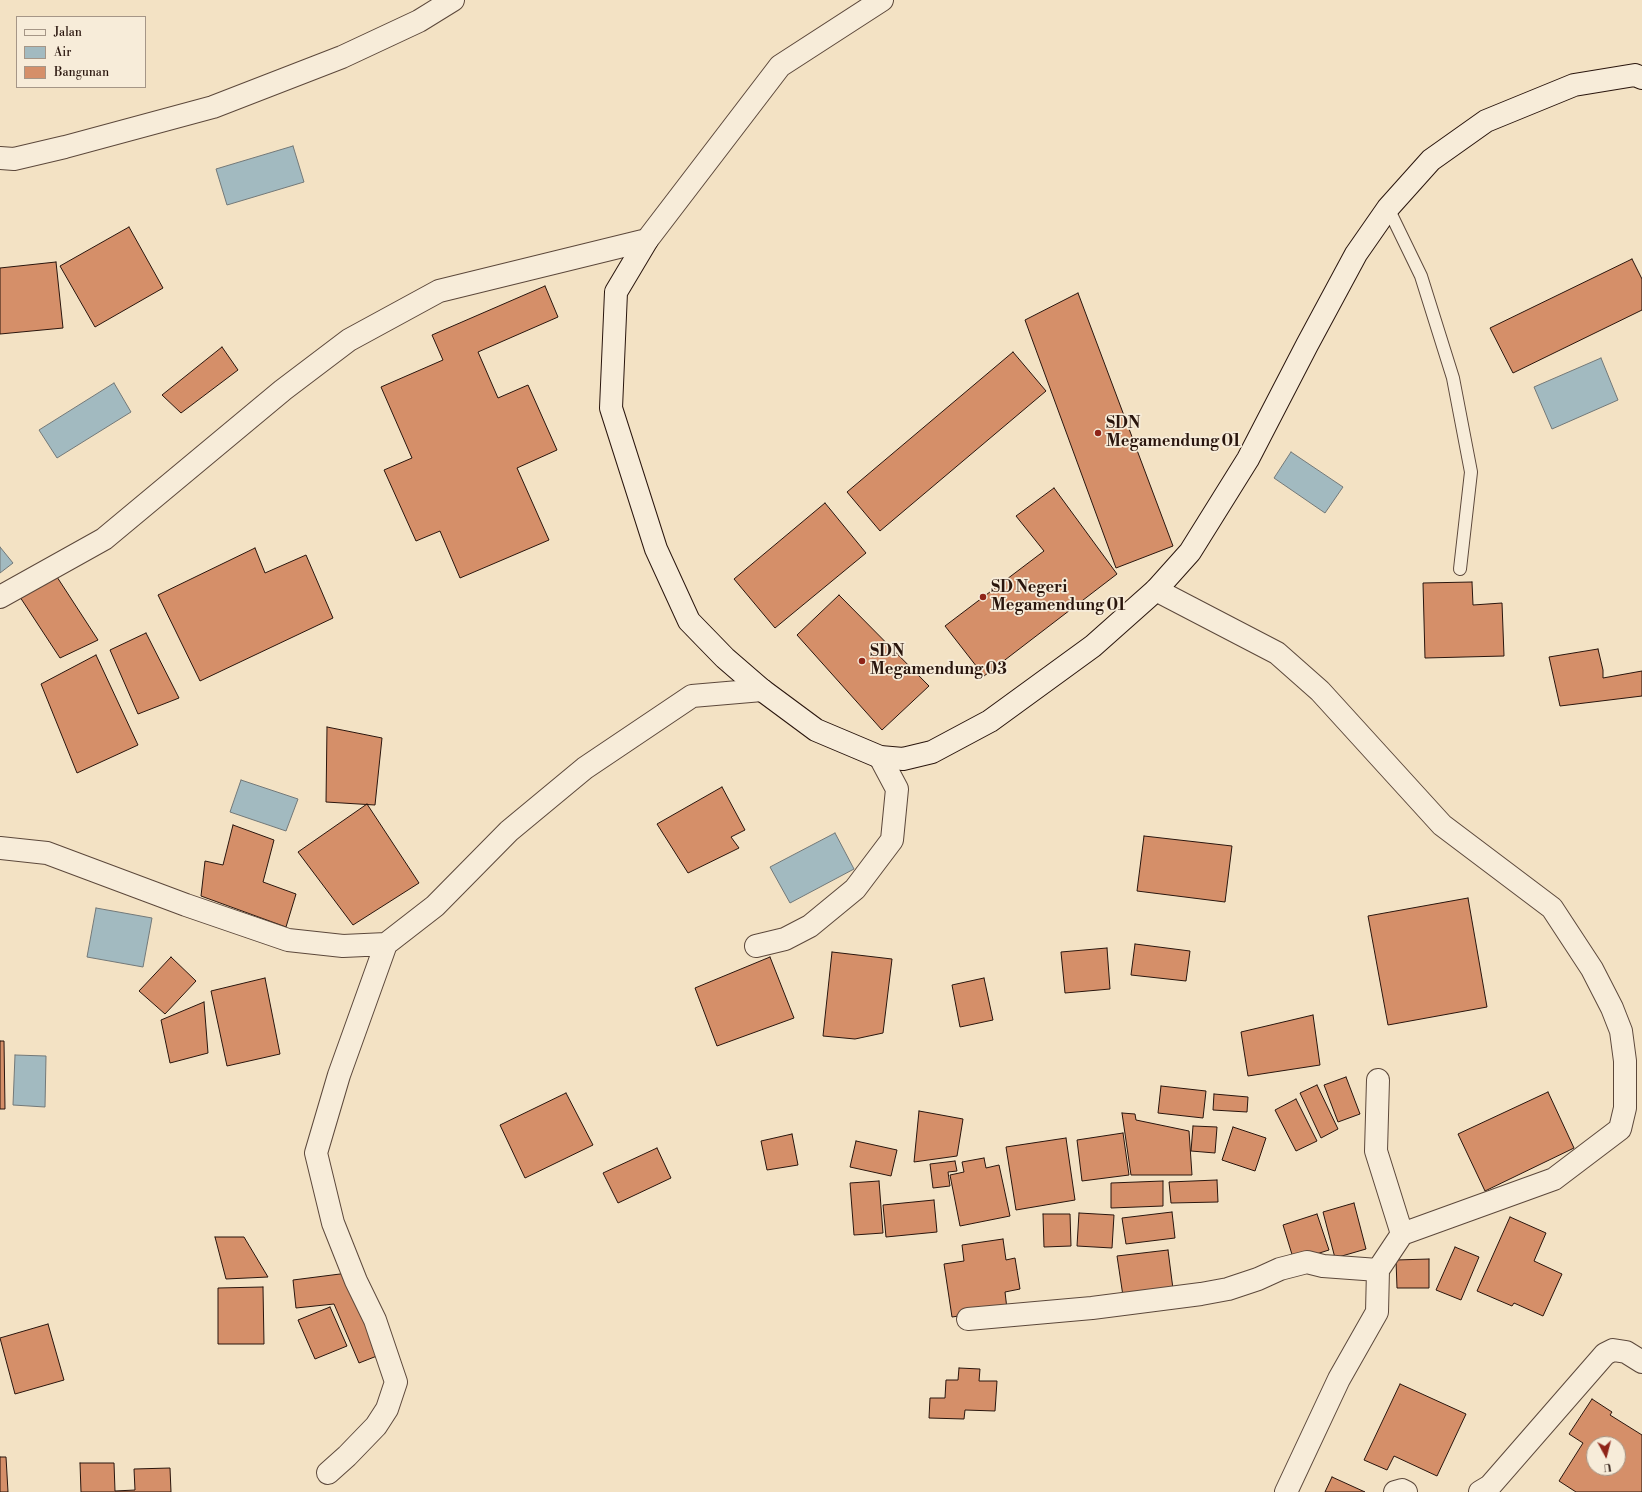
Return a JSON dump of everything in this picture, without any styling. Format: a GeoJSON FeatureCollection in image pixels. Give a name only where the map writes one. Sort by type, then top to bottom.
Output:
{"type":"FeatureCollection","features":[{"type":"Feature","properties":{"kind":"street"},"geometry":{"type":"LineString","coordinates":[[0,158],[14,159],[65,147],[213,107],[342,57],[419,21],[453,0]]}},
{"type":"Feature","properties":{"kind":"street"},"geometry":{"type":"LineString","coordinates":[[882,0],[780,66],[647,240],[616,292],[611,408],[656,549],[689,621],[725,658],[762,690],[816,730],[880,757],[903,759],[932,752],[990,722],[1093,646],[1156,590],[1190,552],[1248,459],[1356,254],[1388,208],[1431,160],[1486,121],[1574,85],[1635,75],[1642,78]]}},
{"type":"Feature","properties":{"kind":"street"},"geometry":{"type":"LineString","coordinates":[[0,597],[104,539],[283,390],[349,340],[439,291],[647,240]]}},
{"type":"Feature","properties":{"kind":"street"},"geometry":{"type":"LineString","coordinates":[[1156,590],[1277,653],[1320,691],[1442,826],[1552,908],[1592,969],[1612,1008],[1621,1031],[1624,1060],[1625,1108],[1620,1129],[1554,1179],[1402,1234],[1378,1270],[1377,1312],[1340,1379],[1286,1492]]}},
{"type":"Feature","properties":{"kind":"street"},"geometry":{"type":"LineString","coordinates":[[328,1473],[376,1426],[387,1409],[396,1382],[375,1320],[356,1280],[334,1223],[316,1153],[339,1075],[386,944],[435,906],[509,831],[585,768],[692,696],[762,690]]}},
{"type":"Feature","properties":{"kind":"street"},"geometry":{"type":"LineString","coordinates":[[756,946],[785,939],[810,926],[855,889],[892,840],[897,789],[880,757]]}},
{"type":"Feature","properties":{"kind":"street"},"geometry":{"type":"LineString","coordinates":[[0,848],[47,853],[186,905],[288,940],[343,946],[386,944]]}},
{"type":"Feature","properties":{"kind":"street"},"geometry":{"type":"LineString","coordinates":[[1378,1080],[1376,1151],[1402,1234]]}},
{"type":"Feature","properties":{"kind":"street"},"geometry":{"type":"LineString","coordinates":[[968,1319],[1092,1308],[1200,1294],[1228,1289],[1307,1262],[1322,1266],[1378,1270]]}},
{"type":"Feature","properties":{"kind":"street"},"geometry":{"type":"LineString","coordinates":[[1486,1490],[1604,1354],[1613,1350],[1626,1352],[1642,1362]]}},
{"type":"Feature","properties":{"kind":"street"},"geometry":{"type":"LineString","coordinates":[[1395,1492],[1402,1490],[1406,1492]]}},
{"type":"Feature","properties":{"kind":"lane"},"geometry":{"type":"LineString","coordinates":[[1388,208],[1421,276],[1453,378],[1471,472],[1460,570]]}},
{"type":"Feature","properties":{"kind":"water"},"geometry":{"type":"Polygon","coordinates":[[[293,146],[304,182],[227,205],[216,169],[293,146]]]}},
{"type":"Feature","properties":{"kind":"water"},"geometry":{"type":"Polygon","coordinates":[[[1601,358],[1618,400],[1552,429],[1534,387],[1601,358]]]}},
{"type":"Feature","properties":{"kind":"water"},"geometry":{"type":"Polygon","coordinates":[[[114,383],[131,412],[57,458],[39,430],[114,383]]]}},
{"type":"Feature","properties":{"kind":"water"},"geometry":{"type":"Polygon","coordinates":[[[1291,452],[1343,487],[1325,513],[1274,478],[1291,452]]]}},
{"type":"Feature","properties":{"kind":"water"},"geometry":{"type":"Polygon","coordinates":[[[0,547],[13,563],[0,573],[0,547]]]}},
{"type":"Feature","properties":{"kind":"water"},"geometry":{"type":"Polygon","coordinates":[[[241,780],[298,799],[286,831],[230,812],[241,780]]]}},
{"type":"Feature","properties":{"kind":"water"},"geometry":{"type":"Polygon","coordinates":[[[835,833],[854,869],[790,903],[770,867],[835,833]]]}},
{"type":"Feature","properties":{"kind":"water"},"geometry":{"type":"Polygon","coordinates":[[[96,908],[152,918],[143,967],[87,957],[96,908]]]}},
{"type":"Feature","properties":{"kind":"water"},"geometry":{"type":"Polygon","coordinates":[[[15,1055],[46,1056],[45,1107],[13,1105],[15,1055]]]}},
{"type":"Feature","properties":{"kind":"building"},"geometry":{"type":"Polygon","coordinates":[[[129,227],[163,288],[95,327],[60,266],[129,227]]]}},
{"type":"Feature","properties":{"kind":"building"},"geometry":{"type":"Polygon","coordinates":[[[1632,259],[1642,279],[1642,310],[1513,373],[1490,328],[1632,259]]]}},
{"type":"Feature","properties":{"kind":"building"},"geometry":{"type":"Polygon","coordinates":[[[56,262],[63,328],[0,334],[0,268],[56,262]]]}},
{"type":"Feature","properties":{"kind":"building"},"geometry":{"type":"Polygon","coordinates":[[[545,286],[558,317],[478,352],[498,398],[528,385],[557,450],[517,468],[549,540],[460,578],[440,531],[416,541],[384,470],[412,458],[381,387],[443,360],[432,335],[545,286]]]}},
{"type":"Feature","properties":{"kind":"building","name":"SDN Megamendung 01"},"geometry":{"type":"Polygon","coordinates":[[[1078,293],[1173,546],[1116,568],[1025,320],[1078,293]]]}},
{"type":"Feature","properties":{"kind":"building"},"geometry":{"type":"Polygon","coordinates":[[[222,347],[238,370],[181,413],[162,395],[222,347]]]}},
{"type":"Feature","properties":{"kind":"building"},"geometry":{"type":"Polygon","coordinates":[[[1013,352],[1046,391],[880,531],[847,492],[1013,352]]]}},
{"type":"Feature","properties":{"kind":"building"},"geometry":{"type":"Polygon","coordinates":[[[1054,488],[1117,574],[984,676],[945,626],[1044,551],[1016,516],[1054,488]]]}},
{"type":"Feature","properties":{"kind":"building"},"geometry":{"type":"Polygon","coordinates":[[[825,503],[866,553],[775,628],[734,579],[825,503]]]}},
{"type":"Feature","properties":{"kind":"building"},"geometry":{"type":"Polygon","coordinates":[[[255,548],[265,573],[306,555],[333,618],[200,681],[158,595],[255,548]]]}},
{"type":"Feature","properties":{"kind":"building"},"geometry":{"type":"Polygon","coordinates":[[[57,577],[98,640],[60,658],[18,594],[57,577]]]}},
{"type":"Feature","properties":{"kind":"building"},"geometry":{"type":"Polygon","coordinates":[[[1472,582],[1473,605],[1502,603],[1504,656],[1425,658],[1423,583],[1472,582]]]}},
{"type":"Feature","properties":{"kind":"building","name":"SDN Megamendung 03"},"geometry":{"type":"Polygon","coordinates":[[[839,595],[929,686],[882,730],[797,635],[839,595]]]}},
{"type":"Feature","properties":{"kind":"building"},"geometry":{"type":"Polygon","coordinates":[[[146,633],[179,698],[138,714],[110,650],[146,633]]]}},
{"type":"Feature","properties":{"kind":"building"},"geometry":{"type":"Polygon","coordinates":[[[1598,649],[1603,670],[1603,678],[1642,671],[1642,696],[1560,706],[1549,657],[1598,649]]]}},
{"type":"Feature","properties":{"kind":"building"},"geometry":{"type":"Polygon","coordinates":[[[96,655],[138,745],[77,773],[41,684],[96,655]]]}},
{"type":"Feature","properties":{"kind":"building"},"geometry":{"type":"Polygon","coordinates":[[[327,727],[382,738],[375,805],[326,802],[327,727]]]}},
{"type":"Feature","properties":{"kind":"building"},"geometry":{"type":"Polygon","coordinates":[[[722,787],[745,830],[731,837],[739,848],[688,873],[657,824],[722,787]]]}},
{"type":"Feature","properties":{"kind":"building"},"geometry":{"type":"Polygon","coordinates":[[[367,804],[419,883],[353,925],[298,852],[367,804]]]}},
{"type":"Feature","properties":{"kind":"building"},"geometry":{"type":"Polygon","coordinates":[[[233,825],[274,840],[263,882],[296,894],[286,927],[201,896],[205,861],[223,865],[233,825]]]}},
{"type":"Feature","properties":{"kind":"building"},"geometry":{"type":"Polygon","coordinates":[[[1144,836],[1232,846],[1225,902],[1137,891],[1144,836]]]}},
{"type":"Feature","properties":{"kind":"building"},"geometry":{"type":"Polygon","coordinates":[[[1468,898],[1487,1007],[1388,1025],[1368,916],[1468,898]]]}},
{"type":"Feature","properties":{"kind":"building"},"geometry":{"type":"Polygon","coordinates":[[[1135,944],[1190,951],[1186,981],[1131,975],[1135,944]]]}},
{"type":"Feature","properties":{"kind":"building"},"geometry":{"type":"Polygon","coordinates":[[[1107,948],[1110,989],[1065,993],[1061,952],[1107,948]]]}},
{"type":"Feature","properties":{"kind":"building"},"geometry":{"type":"Polygon","coordinates":[[[832,952],[892,959],[883,1033],[855,1039],[823,1036],[832,952]]]}},
{"type":"Feature","properties":{"kind":"building"},"geometry":{"type":"Polygon","coordinates":[[[171,957],[196,981],[165,1014],[139,991],[171,957]]]}},
{"type":"Feature","properties":{"kind":"building"},"geometry":{"type":"Polygon","coordinates":[[[770,957],[794,1018],[717,1046],[695,988],[770,957]]]}},
{"type":"Feature","properties":{"kind":"building"},"geometry":{"type":"Polygon","coordinates":[[[265,978],[280,1054],[227,1066],[211,991],[265,978]]]}},
{"type":"Feature","properties":{"kind":"building"},"geometry":{"type":"Polygon","coordinates":[[[984,978],[993,1020],[960,1027],[952,985],[984,978]]]}},
{"type":"Feature","properties":{"kind":"building"},"geometry":{"type":"Polygon","coordinates":[[[204,1002],[208,1053],[170,1063],[161,1020],[204,1002]]]}},
{"type":"Feature","properties":{"kind":"building"},"geometry":{"type":"Polygon","coordinates":[[[1313,1015],[1320,1065],[1248,1076],[1241,1032],[1313,1015]]]}},
{"type":"Feature","properties":{"kind":"building"},"geometry":{"type":"Polygon","coordinates":[[[0,1041],[4,1041],[5,1109],[0,1109],[0,1041]]]}},
{"type":"Feature","properties":{"kind":"building"},"geometry":{"type":"Polygon","coordinates":[[[1346,1077],[1360,1114],[1338,1122],[1324,1085],[1346,1077]]]}},
{"type":"Feature","properties":{"kind":"building"},"geometry":{"type":"Polygon","coordinates":[[[1317,1085],[1338,1129],[1321,1138],[1300,1093],[1317,1085]]]}},
{"type":"Feature","properties":{"kind":"building"},"geometry":{"type":"Polygon","coordinates":[[[1161,1086],[1206,1091],[1203,1118],[1158,1113],[1161,1086]]]}},
{"type":"Feature","properties":{"kind":"building"},"geometry":{"type":"Polygon","coordinates":[[[1548,1092],[1574,1148],[1485,1191],[1458,1134],[1548,1092]]]}},
{"type":"Feature","properties":{"kind":"building"},"geometry":{"type":"Polygon","coordinates":[[[566,1093],[593,1145],[525,1178],[500,1125],[566,1093]]]}},
{"type":"Feature","properties":{"kind":"building"},"geometry":{"type":"Polygon","coordinates":[[[1214,1094],[1248,1097],[1247,1112],[1213,1110],[1214,1094]]]}},
{"type":"Feature","properties":{"kind":"building"},"geometry":{"type":"Polygon","coordinates":[[[1296,1099],[1317,1141],[1296,1151],[1275,1110],[1296,1099]]]}},
{"type":"Feature","properties":{"kind":"building"},"geometry":{"type":"Polygon","coordinates":[[[919,1111],[963,1119],[957,1156],[914,1162],[919,1111]]]}},
{"type":"Feature","properties":{"kind":"building"},"geometry":{"type":"Polygon","coordinates":[[[1122,1113],[1135,1114],[1136,1120],[1189,1131],[1192,1175],[1131,1175],[1122,1113]]]}},
{"type":"Feature","properties":{"kind":"building"},"geometry":{"type":"Polygon","coordinates":[[[1193,1126],[1217,1127],[1215,1153],[1191,1151],[1193,1126]]]}},
{"type":"Feature","properties":{"kind":"building"},"geometry":{"type":"Polygon","coordinates":[[[1233,1127],[1266,1138],[1255,1171],[1222,1160],[1233,1127]]]}},
{"type":"Feature","properties":{"kind":"building"},"geometry":{"type":"Polygon","coordinates":[[[1123,1133],[1129,1175],[1082,1181],[1077,1140],[1123,1133]]]}},
{"type":"Feature","properties":{"kind":"building"},"geometry":{"type":"Polygon","coordinates":[[[792,1134],[798,1165],[767,1170],[761,1141],[792,1134]]]}},
{"type":"Feature","properties":{"kind":"building"},"geometry":{"type":"Polygon","coordinates":[[[1066,1138],[1075,1200],[1016,1210],[1006,1147],[1066,1138]]]}},
{"type":"Feature","properties":{"kind":"building"},"geometry":{"type":"Polygon","coordinates":[[[856,1141],[897,1150],[891,1176],[850,1167],[856,1141]]]}},
{"type":"Feature","properties":{"kind":"building"},"geometry":{"type":"Polygon","coordinates":[[[657,1148],[671,1178],[618,1203],[603,1173],[657,1148]]]}},
{"type":"Feature","properties":{"kind":"building"},"geometry":{"type":"Polygon","coordinates":[[[984,1158],[986,1168],[999,1165],[1010,1216],[960,1226],[950,1175],[964,1172],[962,1162],[984,1158]]]}},
{"type":"Feature","properties":{"kind":"building"},"geometry":{"type":"Polygon","coordinates":[[[955,1161],[957,1171],[948,1172],[950,1186],[933,1188],[930,1164],[955,1161]]]}},
{"type":"Feature","properties":{"kind":"building"},"geometry":{"type":"Polygon","coordinates":[[[1217,1180],[1218,1202],[1171,1203],[1169,1182],[1217,1180]]]}},
{"type":"Feature","properties":{"kind":"building"},"geometry":{"type":"Polygon","coordinates":[[[879,1181],[883,1233],[854,1235],[850,1183],[879,1181]]]}},
{"type":"Feature","properties":{"kind":"building"},"geometry":{"type":"Polygon","coordinates":[[[1163,1181],[1163,1206],[1111,1208],[1111,1183],[1163,1181]]]}},
{"type":"Feature","properties":{"kind":"building"},"geometry":{"type":"Polygon","coordinates":[[[934,1200],[937,1232],[886,1237],[883,1205],[934,1200]]]}},
{"type":"Feature","properties":{"kind":"building"},"geometry":{"type":"Polygon","coordinates":[[[1354,1203],[1366,1249],[1335,1258],[1323,1212],[1354,1203]]]}},
{"type":"Feature","properties":{"kind":"building"},"geometry":{"type":"Polygon","coordinates":[[[1172,1212],[1175,1238],[1126,1244],[1122,1218],[1172,1212]]]}},
{"type":"Feature","properties":{"kind":"building"},"geometry":{"type":"Polygon","coordinates":[[[1079,1213],[1114,1215],[1112,1248],[1077,1246],[1079,1213]]]}},
{"type":"Feature","properties":{"kind":"building"},"geometry":{"type":"Polygon","coordinates":[[[1043,1214],[1070,1214],[1071,1246],[1044,1247],[1043,1214]]]}},
{"type":"Feature","properties":{"kind":"building"},"geometry":{"type":"Polygon","coordinates":[[[1317,1214],[1329,1250],[1294,1261],[1283,1225],[1317,1214]]]}},
{"type":"Feature","properties":{"kind":"building"},"geometry":{"type":"Polygon","coordinates":[[[1510,1217],[1546,1233],[1534,1261],[1562,1274],[1543,1316],[1514,1303],[1512,1306],[1477,1291],[1510,1217]]]}},
{"type":"Feature","properties":{"kind":"building"},"geometry":{"type":"Polygon","coordinates":[[[215,1237],[244,1237],[268,1277],[226,1279],[215,1237]]]}},
{"type":"Feature","properties":{"kind":"building"},"geometry":{"type":"Polygon","coordinates":[[[1003,1239],[1006,1260],[1015,1258],[1020,1289],[1005,1292],[1007,1309],[952,1317],[944,1264],[964,1261],[962,1245],[1003,1239]]]}},
{"type":"Feature","properties":{"kind":"building"},"geometry":{"type":"Polygon","coordinates":[[[1455,1247],[1479,1257],[1461,1300],[1436,1290],[1455,1247]]]}},
{"type":"Feature","properties":{"kind":"building"},"geometry":{"type":"Polygon","coordinates":[[[1168,1250],[1173,1289],[1123,1296],[1117,1256],[1168,1250]]]}},
{"type":"Feature","properties":{"kind":"building"},"geometry":{"type":"Polygon","coordinates":[[[1429,1259],[1429,1288],[1397,1288],[1396,1260],[1429,1259]]]}},
{"type":"Feature","properties":{"kind":"building"},"geometry":{"type":"Polygon","coordinates":[[[348,1273],[382,1354],[359,1363],[334,1304],[296,1308],[293,1280],[348,1273]]]}},
{"type":"Feature","properties":{"kind":"building"},"geometry":{"type":"Polygon","coordinates":[[[263,1287],[264,1344],[218,1344],[218,1288],[263,1287]]]}},
{"type":"Feature","properties":{"kind":"building"},"geometry":{"type":"Polygon","coordinates":[[[330,1307],[347,1346],[315,1359],[298,1320],[330,1307]]]}},
{"type":"Feature","properties":{"kind":"building"},"geometry":{"type":"Polygon","coordinates":[[[48,1324],[64,1380],[15,1394],[0,1338],[48,1324]]]}},
{"type":"Feature","properties":{"kind":"building"},"geometry":{"type":"Polygon","coordinates":[[[959,1368],[980,1369],[979,1381],[997,1381],[995,1411],[965,1410],[964,1419],[929,1418],[930,1398],[945,1398],[946,1380],[958,1380],[959,1368]]]}},
{"type":"Feature","properties":{"kind":"building"},"geometry":{"type":"Polygon","coordinates":[[[1400,1384],[1466,1414],[1437,1476],[1394,1456],[1387,1470],[1364,1460],[1400,1384]]]}},
{"type":"Feature","properties":{"kind":"building"},"geometry":{"type":"Polygon","coordinates":[[[1592,1399],[1612,1412],[1610,1415],[1642,1435],[1642,1492],[1576,1492],[1559,1481],[1583,1443],[1569,1434],[1592,1399]]]}},
{"type":"Feature","properties":{"kind":"building"},"geometry":{"type":"Polygon","coordinates":[[[0,1457],[6,1457],[8,1492],[0,1492],[0,1457]]]}},
{"type":"Feature","properties":{"kind":"building"},"geometry":{"type":"Polygon","coordinates":[[[80,1463],[114,1463],[115,1491],[135,1490],[134,1469],[170,1468],[171,1492],[81,1492],[80,1463]]]}},
{"type":"Feature","properties":{"kind":"building"},"geometry":{"type":"Polygon","coordinates":[[[1332,1477],[1365,1492],[1325,1492],[1332,1477]]]}},
{"type":"Feature","properties":{"kind":"place","name":"SDN Megamendung 01"},"geometry":{"type":"Point","coordinates":[1098,433]}},
{"type":"Feature","properties":{"kind":"place","name":"SD Negeri Megamendung 01"},"geometry":{"type":"Point","coordinates":[983,597]}},
{"type":"Feature","properties":{"kind":"place","name":"SDN Megamendung 03"},"geometry":{"type":"Point","coordinates":[862,661]}}]}
